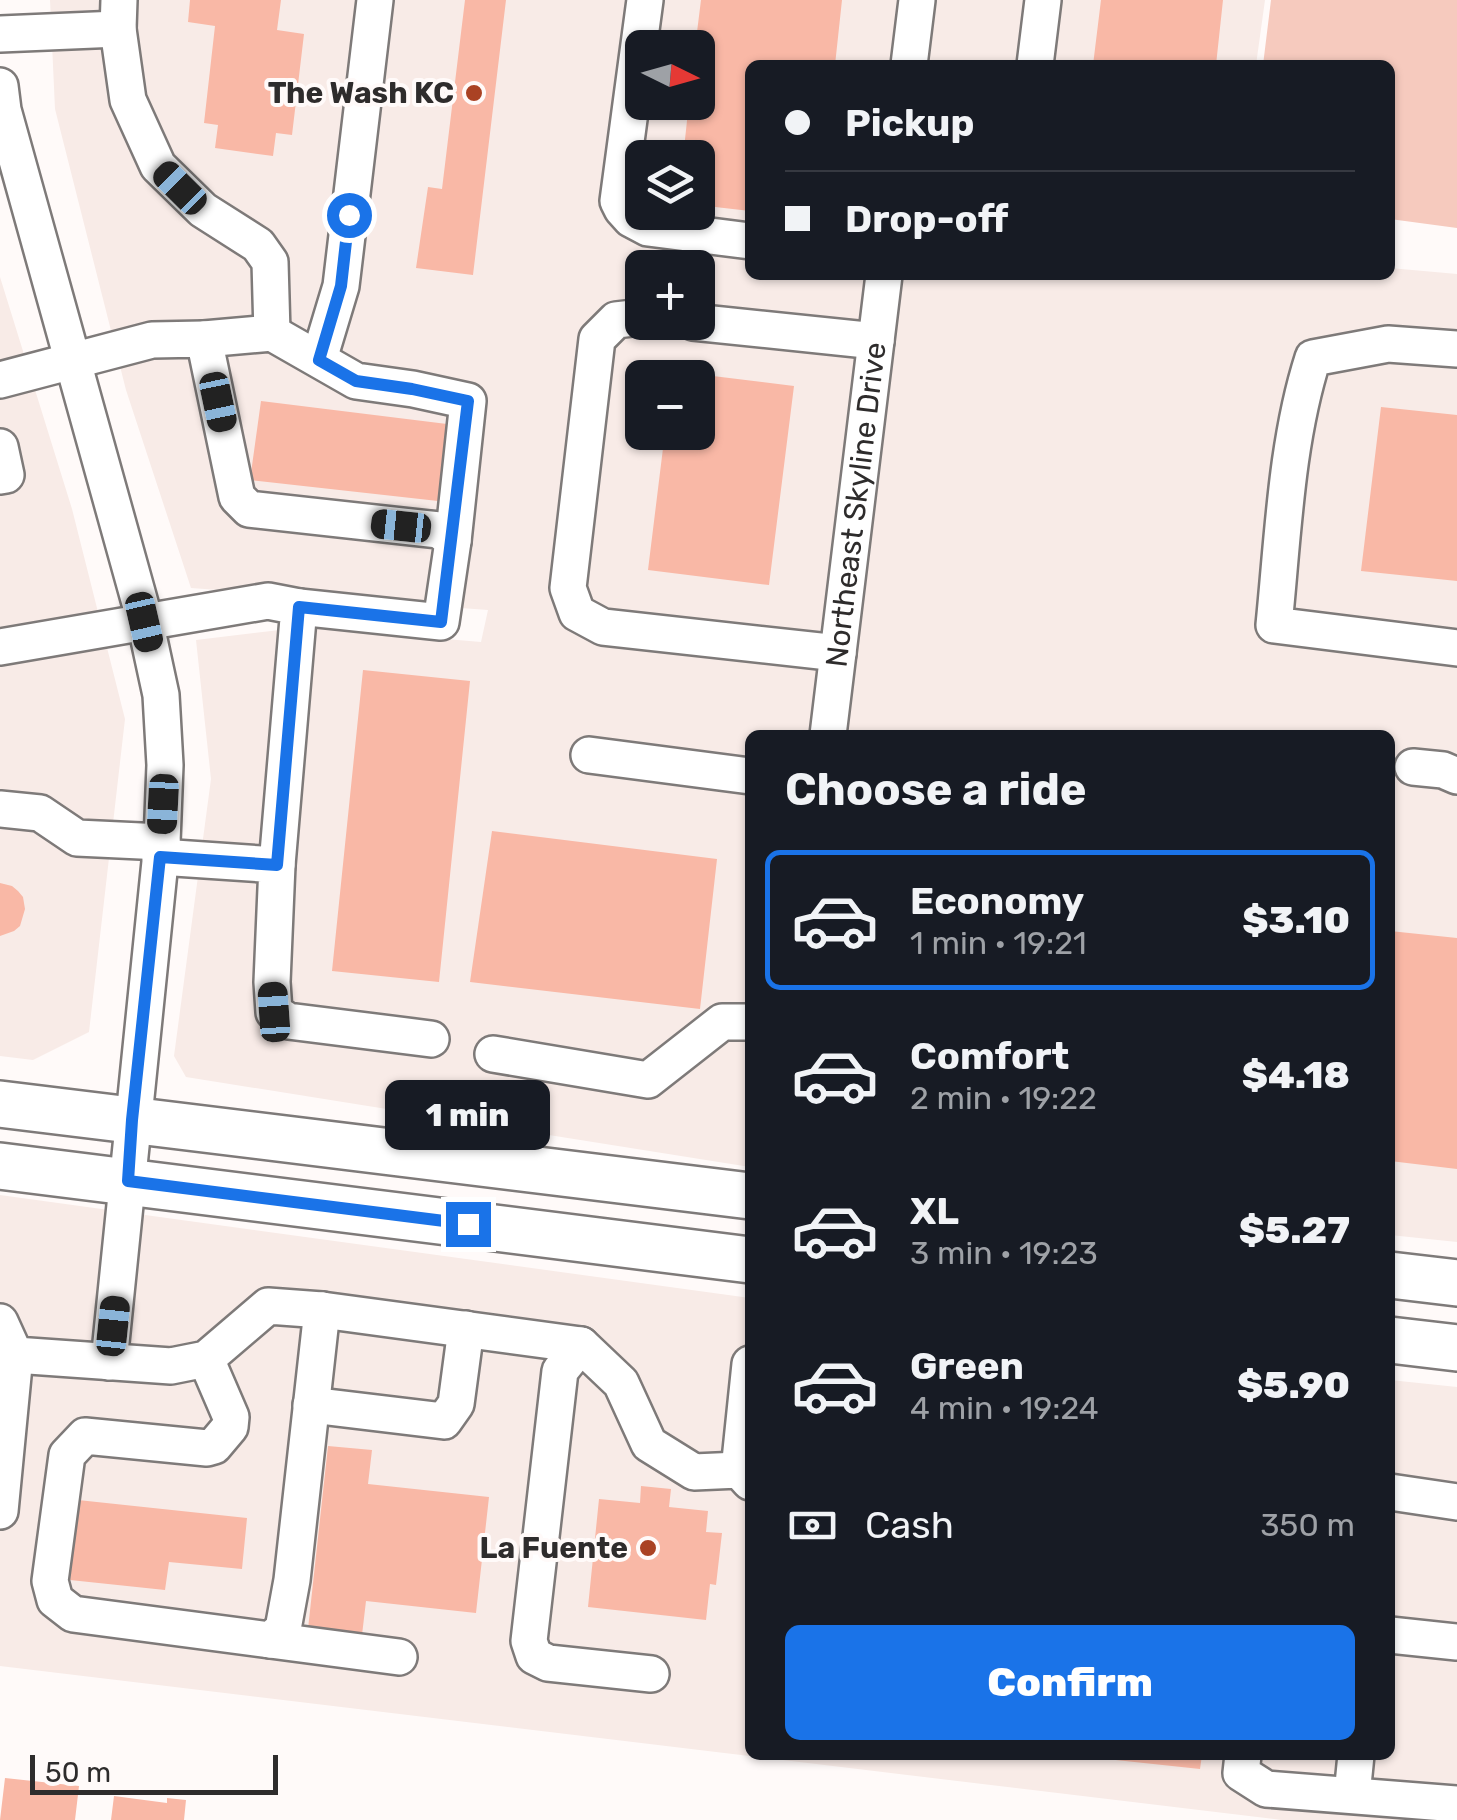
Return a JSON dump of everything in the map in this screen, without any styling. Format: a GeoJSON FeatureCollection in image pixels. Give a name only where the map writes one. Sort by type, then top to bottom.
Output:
{"type":"FeatureCollection","features":[{"type":"Feature","properties":{"kind":"main road"},"geometry":{"type":"LineString","coordinates":[[0,1104],[745,1195]]}},
{"type":"Feature","properties":{"kind":"main road"},"geometry":{"type":"LineString","coordinates":[[0,1166],[745,1259]]}},
{"type":"Feature","properties":{"kind":"main road"},"geometry":{"type":"LineString","coordinates":[[695,1254],[745,1242]]}},
{"type":"Feature","properties":{"kind":"main road"},"geometry":{"type":"LineString","coordinates":[[1395,1276],[1457,1283]]}},
{"type":"Feature","properties":{"kind":"main road"},"geometry":{"type":"LineString","coordinates":[[1395,1341],[1457,1348]]}},
{"type":"Feature","properties":{"kind":"street"},"geometry":{"type":"LineString","coordinates":[[319,360],[341,286],[375,0]]}},
{"type":"Feature","properties":{"kind":"street"},"geometry":{"type":"LineString","coordinates":[[645,0],[618,201],[630,219],[648,228],[745,240]]}},
{"type":"Feature","properties":{"kind":"street"},"geometry":{"type":"LineString","coordinates":[[910,60],[917,0]]}},
{"type":"Feature","properties":{"kind":"street"},"geometry":{"type":"LineString","coordinates":[[1036,60],[1043,0]]}},
{"type":"Feature","properties":{"kind":"street"},"geometry":{"type":"LineString","coordinates":[[0,34],[119,14],[128,100],[158,166],[202,210],[258,244],[270,262],[272,332]]}},
{"type":"Feature","properties":{"kind":"street"},"geometry":{"type":"LineString","coordinates":[[0,86],[3,110],[161,695],[165,765],[161,849],[109,1362]]}},
{"type":"Feature","properties":{"kind":"street","name":"Northeast Skyline Drive"},"geometry":{"type":"LineString","coordinates":[[829,730],[883,280]]}},
{"type":"Feature","properties":{"kind":"street"},"geometry":{"type":"LineString","coordinates":[[625,319],[616,320],[598,339],[568,588],[577,613],[603,627],[838,652]]}},
{"type":"Feature","properties":{"kind":"street"},"geometry":{"type":"LineString","coordinates":[[715,324],[876,341]]}},
{"type":"Feature","properties":{"kind":"street"},"geometry":{"type":"LineString","coordinates":[[0,380],[152,340],[272,332],[356,381],[468,401],[441,622],[268,602],[0,647]]}},
{"type":"Feature","properties":{"kind":"street"},"geometry":{"type":"LineString","coordinates":[[204,339],[238,497],[248,509],[439,530],[453,540]]}},
{"type":"Feature","properties":{"kind":"street"},"geometry":{"type":"LineString","coordinates":[[1457,350],[1388,344],[1314,358],[1301,397],[1274,625],[1457,648]]}},
{"type":"Feature","properties":{"kind":"street"},"geometry":{"type":"LineString","coordinates":[[0,447],[6,475],[0,476]]}},
{"type":"Feature","properties":{"kind":"street"},"geometry":{"type":"LineString","coordinates":[[299,607],[277,865],[274,1012],[288,1021],[430,1039]]}},
{"type":"Feature","properties":{"kind":"street"},"geometry":{"type":"LineString","coordinates":[[589,754],[745,775]]}},
{"type":"Feature","properties":{"kind":"street"},"geometry":{"type":"LineString","coordinates":[[1412,767],[1443,770],[1457,776]]}},
{"type":"Feature","properties":{"kind":"street"},"geometry":{"type":"LineString","coordinates":[[0,808],[40,813],[77,838],[277,865]]}},
{"type":"Feature","properties":{"kind":"street"},"geometry":{"type":"LineString","coordinates":[[492,1054],[648,1080],[722,1022],[745,1022]]}},
{"type":"Feature","properties":{"kind":"street"},"geometry":{"type":"LineString","coordinates":[[8,1354],[171,1366],[206,1359],[268,1306],[581,1345],[621,1383],[649,1444],[694,1472],[744,1476]]}},
{"type":"Feature","properties":{"kind":"street"},"geometry":{"type":"LineString","coordinates":[[270,1640],[283,1629],[289,1596],[322,1310]]}},
{"type":"Feature","properties":{"kind":"street"},"geometry":{"type":"LineString","coordinates":[[0,1322],[8,1354],[0,1511]]}},
{"type":"Feature","properties":{"kind":"street"},"geometry":{"type":"LineString","coordinates":[[311,1405],[444,1420],[456,1404],[466,1329]]}},
{"type":"Feature","properties":{"kind":"street"},"geometry":{"type":"LineString","coordinates":[[581,1345],[560,1372],[529,1641],[534,1656],[548,1663],[651,1674]]}},
{"type":"Feature","properties":{"kind":"street"},"geometry":{"type":"LineString","coordinates":[[206,1359],[231,1416],[230,1427],[214,1446],[85,1436],[67,1455],[50,1581],[54,1600],[72,1614],[399,1657]]}},
{"type":"Feature","properties":{"kind":"street"},"geometry":{"type":"LineString","coordinates":[[1395,1493],[1457,1502]]}},
{"type":"Feature","properties":{"kind":"street"},"geometry":{"type":"LineString","coordinates":[[1395,1635],[1457,1642]]}},
{"type":"Feature","properties":{"kind":"street"},"geometry":{"type":"LineString","coordinates":[[1243,1760],[1242,1773],[1266,1790],[1457,1804]]}},
{"type":"Feature","properties":{"kind":"street"},"geometry":{"type":"LineString","coordinates":[[1352,1795],[1356,1760]]}},
{"type":"Feature","properties":{"kind":"shaded area"},"geometry":{"type":"Polygon","coordinates":[[[50,0],[1265,0],[1257,60],[745,60],[745,280],[1395,280],[1395,268],[1457,274],[1457,1242],[1395,1236],[1395,730],[745,730],[745,1166],[186,1077],[174,1056],[211,779],[196,640],[305,627],[481,642],[488,610],[191,588],[126,390],[55,109],[50,0]]]}},
{"type":"Feature","properties":{"kind":"shaded area"},"geometry":{"type":"Polygon","coordinates":[[[1271,0],[1457,0],[1457,228],[1395,220],[1395,60],[1264,60],[1271,0]]]}},
{"type":"Feature","properties":{"kind":"shaded area"},"geometry":{"type":"Polygon","coordinates":[[[0,277],[72,509],[125,719],[89,1032],[33,1060],[0,1056],[0,277]]]}},
{"type":"Feature","properties":{"kind":"shaded area"},"geometry":{"type":"Polygon","coordinates":[[[0,1195],[745,1297],[745,1755],[0,1666],[0,1195]]]}},
{"type":"Feature","properties":{"kind":"shaded area"},"geometry":{"type":"Polygon","coordinates":[[[1395,1381],[1457,1387],[1457,1820],[1282,1820],[783,1760],[1395,1760],[1395,1381]]]}},
{"type":"Feature","properties":{"kind":"building"},"geometry":{"type":"Polygon","coordinates":[[[190,0],[281,0],[277,30],[304,34],[292,135],[276,133],[273,156],[215,148],[218,125],[204,123],[215,26],[188,22],[190,0]]]}},
{"type":"Feature","properties":{"kind":"building","name":"The Wash KC"},"geometry":{"type":"Polygon","coordinates":[[[465,0],[506,0],[473,275],[416,268],[428,187],[442,189],[465,0]]]}},
{"type":"Feature","properties":{"kind":"building"},"geometry":{"type":"Polygon","coordinates":[[[701,0],[842,0],[836,60],[745,60],[745,210],[715,207],[715,140],[685,140],[687,120],[715,120],[715,30],[697,30],[701,0]]]}},
{"type":"Feature","properties":{"kind":"building"},"geometry":{"type":"Polygon","coordinates":[[[1101,0],[1223,0],[1217,60],[1094,60],[1101,0]]]}},
{"type":"Feature","properties":{"kind":"building"},"geometry":{"type":"Polygon","coordinates":[[[715,376],[794,386],[769,585],[648,570],[663,450],[715,450],[715,376]]]}},
{"type":"Feature","properties":{"kind":"building"},"geometry":{"type":"Polygon","coordinates":[[[261,401],[447,424],[438,501],[250,480],[261,401]]]}},
{"type":"Feature","properties":{"kind":"building"},"geometry":{"type":"Polygon","coordinates":[[[1381,407],[1457,415],[1457,581],[1361,571],[1381,407]]]}},
{"type":"Feature","properties":{"kind":"building"},"geometry":{"type":"Polygon","coordinates":[[[363,670],[470,681],[439,982],[332,971],[363,670]]]}},
{"type":"Feature","properties":{"kind":"building"},"geometry":{"type":"Polygon","coordinates":[[[492,831],[717,859],[700,1009],[470,982],[492,831]]]}},
{"type":"Feature","properties":{"kind":"building"},"geometry":{"type":"Polygon","coordinates":[[[0,883],[18,891],[25,909],[20,926],[0,936],[0,883]]]}},
{"type":"Feature","properties":{"kind":"building"},"geometry":{"type":"Polygon","coordinates":[[[1395,932],[1457,938],[1457,1169],[1395,1162],[1395,932]]]}},
{"type":"Feature","properties":{"kind":"building"},"geometry":{"type":"Polygon","coordinates":[[[328,1446],[372,1450],[368,1484],[489,1497],[476,1613],[366,1601],[362,1635],[308,1629],[328,1446]]]}},
{"type":"Feature","properties":{"kind":"building"},"geometry":{"type":"Polygon","coordinates":[[[641,1486],[671,1489],[669,1507],[708,1511],[706,1532],[722,1533],[716,1585],[710,1584],[706,1620],[588,1607],[599,1499],[640,1503],[641,1486]]]}},
{"type":"Feature","properties":{"kind":"building"},"geometry":{"type":"Polygon","coordinates":[[[78,1500],[247,1518],[242,1569],[169,1562],[165,1590],[70,1580],[78,1500]]]}},
{"type":"Feature","properties":{"kind":"building"},"geometry":{"type":"Polygon","coordinates":[[[1116,1760],[1201,1760],[1200,1769],[1116,1760]]]}},
{"type":"Feature","properties":{"kind":"building"},"geometry":{"type":"Polygon","coordinates":[[[5,1778],[79,1786],[75,1820],[0,1820],[5,1778]]]}},
{"type":"Feature","properties":{"kind":"building"},"geometry":{"type":"Polygon","coordinates":[[[114,1796],[167,1803],[167,1798],[186,1800],[184,1820],[111,1820],[114,1796]]]}},
{"type":"Feature","properties":{"kind":"place","name":"The Wash KC"},"geometry":{"type":"Point","coordinates":[474,93]}},
{"type":"Feature","properties":{"kind":"place","name":"La Fuente"},"geometry":{"type":"Point","coordinates":[648,1548]}},
{"type":"Feature","properties":{"kind":"route"},"geometry":{"type":"LineString","coordinates":[[349,215],[341,286],[319,360],[356,381],[468,401],[441,622],[299,607],[277,865],[160,857],[128,1181],[468,1224]]}}]}
